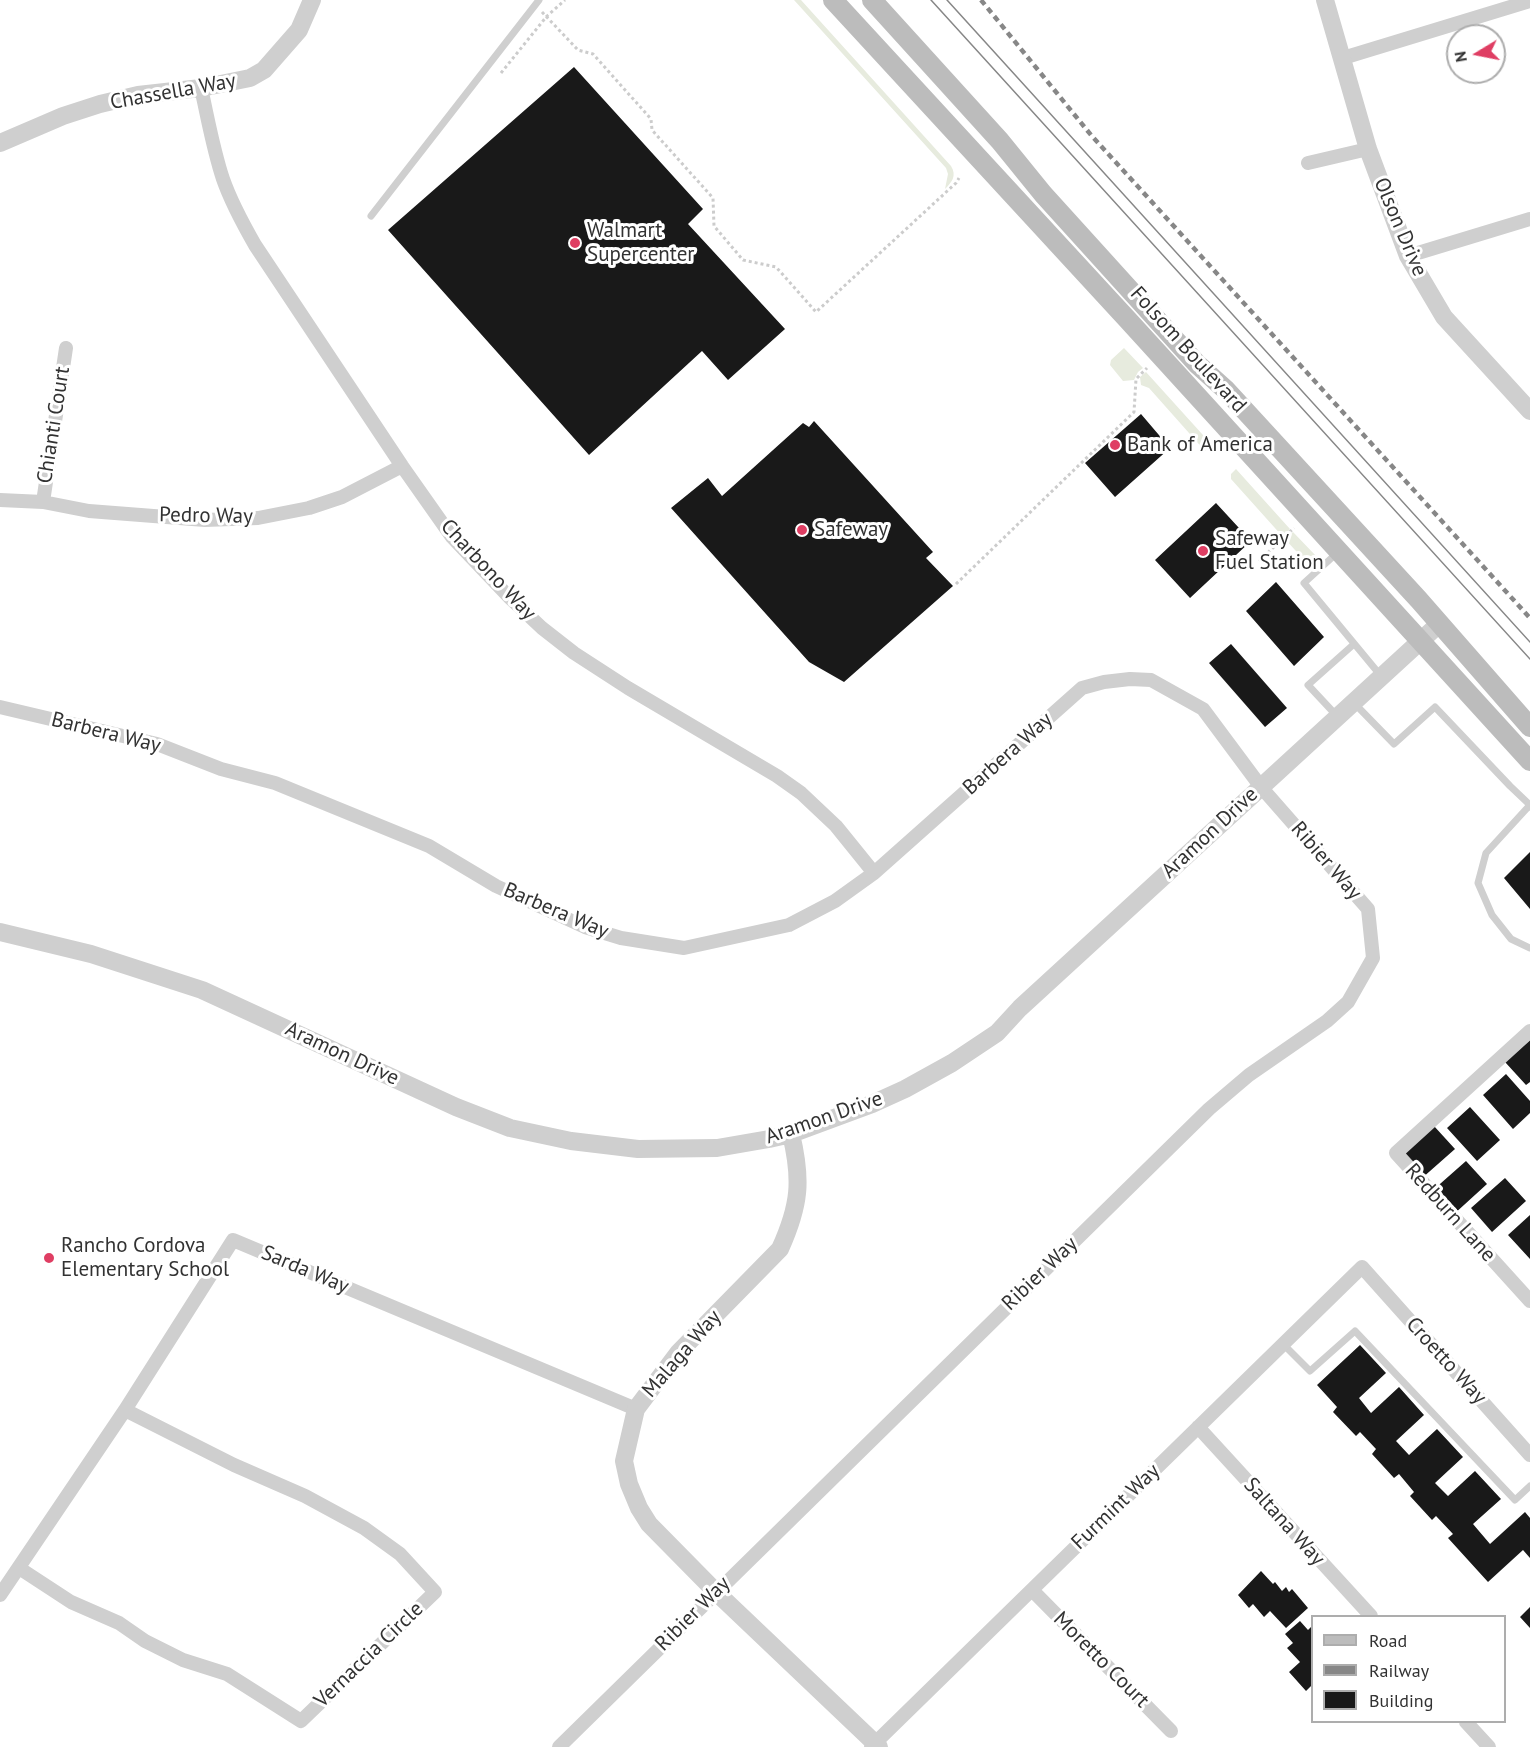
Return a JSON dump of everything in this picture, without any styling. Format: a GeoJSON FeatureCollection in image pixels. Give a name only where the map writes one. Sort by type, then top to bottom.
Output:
{"type":"FeatureCollection","features":[{"type":"Feature","properties":{"kind":"main road","name":"Folsom Boulevard"},"geometry":{"type":"LineString","coordinates":[[833,0],[1530,761]]}},
{"type":"Feature","properties":{"kind":"main road","name":"Folsom Boulevard"},"geometry":{"type":"LineString","coordinates":[[872,0],[1197,364],[1227,390],[1530,726]]}},
{"type":"Feature","properties":{"kind":"street","name":"Chassella Way"},"geometry":{"type":"LineString","coordinates":[[0,143],[63,116],[100,104],[138,95],[201,88],[250,78],[264,70],[299,30],[312,0]]}},
{"type":"Feature","properties":{"kind":"street","name":"Olson Drive"},"geometry":{"type":"LineString","coordinates":[[1325,0],[1368,149],[1408,256],[1444,316],[1530,411]]}},
{"type":"Feature","properties":{"kind":"street"},"geometry":{"type":"LineString","coordinates":[[1343,58],[1530,1]]}},
{"type":"Feature","properties":{"kind":"street","name":"Charbono Way"},"geometry":{"type":"LineString","coordinates":[[201,88],[223,180],[236,212],[255,246],[452,537],[510,598],[542,628],[574,653],[628,688],[777,776],[801,793],[836,826],[874,873]]}},
{"type":"Feature","properties":{"kind":"street"},"geometry":{"type":"LineString","coordinates":[[1308,164],[1368,149]]}},
{"type":"Feature","properties":{"kind":"street"},"geometry":{"type":"LineString","coordinates":[[1408,256],[1530,219]]}},
{"type":"Feature","properties":{"kind":"street","name":"Chianti Court"},"geometry":{"type":"LineString","coordinates":[[43,502],[66,348]]}},
{"type":"Feature","properties":{"kind":"street","name":"Pedro Way"},"geometry":{"type":"LineString","coordinates":[[0,500],[43,502],[89,511],[205,520],[258,518],[309,508],[342,497],[402,466]]}},
{"type":"Feature","properties":{"kind":"street","name":"Aramon Drive"},"geometry":{"type":"LineString","coordinates":[[0,932],[91,954],[202,990],[456,1107],[510,1128],[571,1141],[638,1149],[717,1148],[791,1134],[872,1104],[905,1089],[952,1063],[997,1033],[1020,1008],[1439,624]]}},
{"type":"Feature","properties":{"kind":"street","name":"Barbera Way"},"geometry":{"type":"LineString","coordinates":[[0,707],[157,744],[221,769],[275,783],[429,846],[496,886],[585,927],[621,938],[684,948],[789,926],[835,901],[874,873],[1082,688],[1104,682],[1130,679],[1151,681],[1203,709],[1261,787]]}},
{"type":"Feature","properties":{"kind":"street","name":"Ribier Way"},"geometry":{"type":"LineString","coordinates":[[559,1747],[1209,1108],[1249,1075],[1327,1021],[1348,1002],[1373,958],[1368,909],[1261,787]]}},
{"type":"Feature","properties":{"kind":"street","name":"Redburn Lane"},"geometry":{"type":"LineString","coordinates":[[1530,1030],[1396,1153],[1530,1301]]}},
{"type":"Feature","properties":{"kind":"street","name":"Malaga Way"},"geometry":{"type":"LineString","coordinates":[[791,1134],[798,1163],[799,1184],[787,1232],[780,1249],[679,1352],[636,1409],[624,1461],[629,1484],[649,1524],[875,1746]]}},
{"type":"Feature","properties":{"kind":"street","name":"Sarda Way"},"geometry":{"type":"LineString","coordinates":[[0,1596],[125,1410],[233,1240],[636,1409]]}},
{"type":"Feature","properties":{"kind":"street","name":"Furmint Way"},"geometry":{"type":"LineString","coordinates":[[875,1746],[1362,1267]]}},
{"type":"Feature","properties":{"kind":"street","name":"Croetto Way"},"geometry":{"type":"LineString","coordinates":[[1362,1267],[1530,1455]]}},
{"type":"Feature","properties":{"kind":"street","name":"Vernaccia Circle"},"geometry":{"type":"LineString","coordinates":[[19,1568],[71,1602],[119,1623],[145,1641],[183,1660],[226,1674],[301,1721],[435,1592],[400,1554],[364,1528],[305,1496],[234,1465],[125,1410]]}},
{"type":"Feature","properties":{"kind":"street","name":"Saltana Way"},"geometry":{"type":"LineString","coordinates":[[1198,1427],[1369,1615]]}},
{"type":"Feature","properties":{"kind":"street","name":"Moretto Court"},"geometry":{"type":"LineString","coordinates":[[1032,1590],[1171,1731]]}},
{"type":"Feature","properties":{"kind":"street"},"geometry":{"type":"LineString","coordinates":[[1467,1723],[1489,1747]]}},
{"type":"Feature","properties":{"kind":"lane"},"geometry":{"type":"LineString","coordinates":[[371,216],[536,3]]}},
{"type":"Feature","properties":{"kind":"lane"},"geometry":{"type":"LineString","coordinates":[[1339,551],[1304,584],[1382,677]]}},
{"type":"Feature","properties":{"kind":"lane"},"geometry":{"type":"LineString","coordinates":[[1337,716],[1308,685],[1354,644]]}},
{"type":"Feature","properties":{"kind":"lane"},"geometry":{"type":"LineString","coordinates":[[1354,702],[1394,744],[1435,707],[1530,806],[1486,853],[1478,883],[1492,915],[1511,939],[1530,948]]}},
{"type":"Feature","properties":{"kind":"lane"},"geometry":{"type":"LineString","coordinates":[[1283,1344],[1310,1371],[1355,1331],[1515,1500],[1530,1486]]}},
{"type":"Feature","properties":{"kind":"path"},"geometry":{"type":"LineString","coordinates":[[501,73],[547,16],[565,0]]}},
{"type":"Feature","properties":{"kind":"path"},"geometry":{"type":"LineString","coordinates":[[536,3],[578,50],[593,54],[651,119],[652,130],[713,198],[714,226],[744,260],[776,267],[816,312],[956,183],[958,178]]}},
{"type":"Feature","properties":{"kind":"path"},"geometry":{"type":"LineString","coordinates":[[956,584],[1134,412],[1136,379],[1148,366]]}},
{"type":"Feature","properties":{"kind":"path"},"geometry":{"type":"LineString","coordinates":[[1259,561],[1295,527]]}},
{"type":"Feature","properties":{"kind":"shaded area"},"geometry":{"type":"Polygon","coordinates":[[[794,0],[801,0],[951,166],[954,173],[953,179],[945,189],[948,174],[946,168],[794,0]]]}},
{"type":"Feature","properties":{"kind":"shaded area"},"geometry":{"type":"Polygon","coordinates":[[[1124,348],[1143,368],[1134,380],[1123,381],[1110,365],[1111,360],[1124,348]]]}},
{"type":"Feature","properties":{"kind":"shaded area"},"geometry":{"type":"Polygon","coordinates":[[[1146,372],[1212,445],[1205,451],[1149,388],[1141,385],[1140,377],[1146,372]]]}},
{"type":"Feature","properties":{"kind":"shaded area"},"geometry":{"type":"Polygon","coordinates":[[[1236,469],[1290,529],[1283,537],[1231,479],[1231,474],[1236,469]]]}},
{"type":"Feature","properties":{"kind":"shaded area"},"geometry":{"type":"Polygon","coordinates":[[[1293,532],[1317,557],[1310,562],[1305,561],[1285,539],[1293,532]]]}},
{"type":"Feature","properties":{"kind":"building"},"geometry":{"type":"Polygon","coordinates":[[[574,67],[703,209],[688,224],[785,329],[728,380],[702,351],[589,455],[388,230],[574,67]]]}},
{"type":"Feature","properties":{"kind":"building"},"geometry":{"type":"Polygon","coordinates":[[[1141,414],[1170,448],[1115,497],[1085,463],[1141,414]]]}},
{"type":"Feature","properties":{"kind":"building","name":"Safeway"},"geometry":{"type":"Polygon","coordinates":[[[814,421],[933,552],[926,558],[953,586],[844,682],[809,662],[671,508],[708,478],[722,496],[803,423],[809,427],[814,421]]]}},
{"type":"Feature","properties":{"kind":"building","name":"Safeway Fuel Station"},"geometry":{"type":"Polygon","coordinates":[[[1216,503],[1251,541],[1190,598],[1155,560],[1216,503]]]}},
{"type":"Feature","properties":{"kind":"building"},"geometry":{"type":"Polygon","coordinates":[[[1276,582],[1324,637],[1294,666],[1246,611],[1276,582]]]}},
{"type":"Feature","properties":{"kind":"building"},"geometry":{"type":"Polygon","coordinates":[[[1231,644],[1287,708],[1265,727],[1209,663],[1231,644]]]}},
{"type":"Feature","properties":{"kind":"building"},"geometry":{"type":"Polygon","coordinates":[[[1530,852],[1530,909],[1504,878],[1530,852]]]}},
{"type":"Feature","properties":{"kind":"building"},"geometry":{"type":"Polygon","coordinates":[[[1530,1040],[1530,1082],[1526,1085],[1505,1062],[1530,1040]]]}},
{"type":"Feature","properties":{"kind":"building"},"geometry":{"type":"Polygon","coordinates":[[[1506,1074],[1530,1101],[1530,1113],[1513,1129],[1483,1095],[1506,1074]]]}},
{"type":"Feature","properties":{"kind":"building"},"geometry":{"type":"Polygon","coordinates":[[[1470,1107],[1500,1140],[1477,1161],[1447,1128],[1470,1107]]]}},
{"type":"Feature","properties":{"kind":"building"},"geometry":{"type":"Polygon","coordinates":[[[1434,1126],[1455,1149],[1421,1179],[1401,1156],[1434,1126]]]}},
{"type":"Feature","properties":{"kind":"building"},"geometry":{"type":"Polygon","coordinates":[[[1466,1161],[1487,1184],[1453,1215],[1432,1191],[1466,1161]]]}},
{"type":"Feature","properties":{"kind":"building"},"geometry":{"type":"Polygon","coordinates":[[[1505,1178],[1526,1201],[1492,1232],[1471,1208],[1505,1178]]]}},
{"type":"Feature","properties":{"kind":"building"},"geometry":{"type":"Polygon","coordinates":[[[1530,1215],[1530,1259],[1508,1235],[1530,1215]]]}},
{"type":"Feature","properties":{"kind":"building"},"geometry":{"type":"Polygon","coordinates":[[[1360,1345],[1386,1373],[1359,1398],[1371,1413],[1399,1387],[1424,1415],[1396,1441],[1409,1455],[1437,1429],[1463,1457],[1435,1483],[1448,1496],[1475,1471],[1501,1499],[1473,1524],[1490,1544],[1525,1512],[1530,1518],[1530,1558],[1523,1550],[1488,1582],[1448,1538],[1453,1534],[1436,1516],[1432,1520],[1410,1496],[1414,1492],[1399,1474],[1394,1478],[1372,1454],[1376,1449],[1360,1432],[1356,1436],[1333,1412],[1337,1407],[1317,1385],[1360,1345]]]}},
{"type":"Feature","properties":{"kind":"building"},"geometry":{"type":"Polygon","coordinates":[[[1261,1571],[1282,1591],[1286,1587],[1289,1592],[1292,1589],[1308,1608],[1286,1628],[1270,1611],[1264,1617],[1253,1604],[1249,1608],[1238,1595],[1261,1571]]]}},
{"type":"Feature","properties":{"kind":"building"},"geometry":{"type":"Polygon","coordinates":[[[1530,1607],[1530,1628],[1520,1617],[1530,1607]]]}},
{"type":"Feature","properties":{"kind":"building"},"geometry":{"type":"Polygon","coordinates":[[[1300,1621],[1308,1630],[1311,1627],[1311,1686],[1306,1691],[1289,1672],[1300,1662],[1287,1648],[1293,1643],[1285,1634],[1300,1621]]]}},
{"type":"Feature","properties":{"kind":"tram line"},"geometry":{"type":"LineString","coordinates":[[931,0],[1530,659]]}},
{"type":"Feature","properties":{"kind":"tram line"},"geometry":{"type":"LineString","coordinates":[[947,0],[1530,642]]}},
{"type":"Feature","properties":{"kind":"railway"},"geometry":{"type":"LineString","coordinates":[[981,0],[1091,135],[1530,618]]}},
{"type":"Feature","properties":{"kind":"place","name":"Walmart Supercenter"},"geometry":{"type":"Point","coordinates":[575,243]}},
{"type":"Feature","properties":{"kind":"place","name":"Bank of America"},"geometry":{"type":"Point","coordinates":[1115,445]}},
{"type":"Feature","properties":{"kind":"place","name":"Safeway"},"geometry":{"type":"Point","coordinates":[802,530]}},
{"type":"Feature","properties":{"kind":"place","name":"Safeway Fuel Station"},"geometry":{"type":"Point","coordinates":[1203,551]}},
{"type":"Feature","properties":{"kind":"place","name":"Rancho Cordova Elementary School"},"geometry":{"type":"Point","coordinates":[49,1258]}}]}
